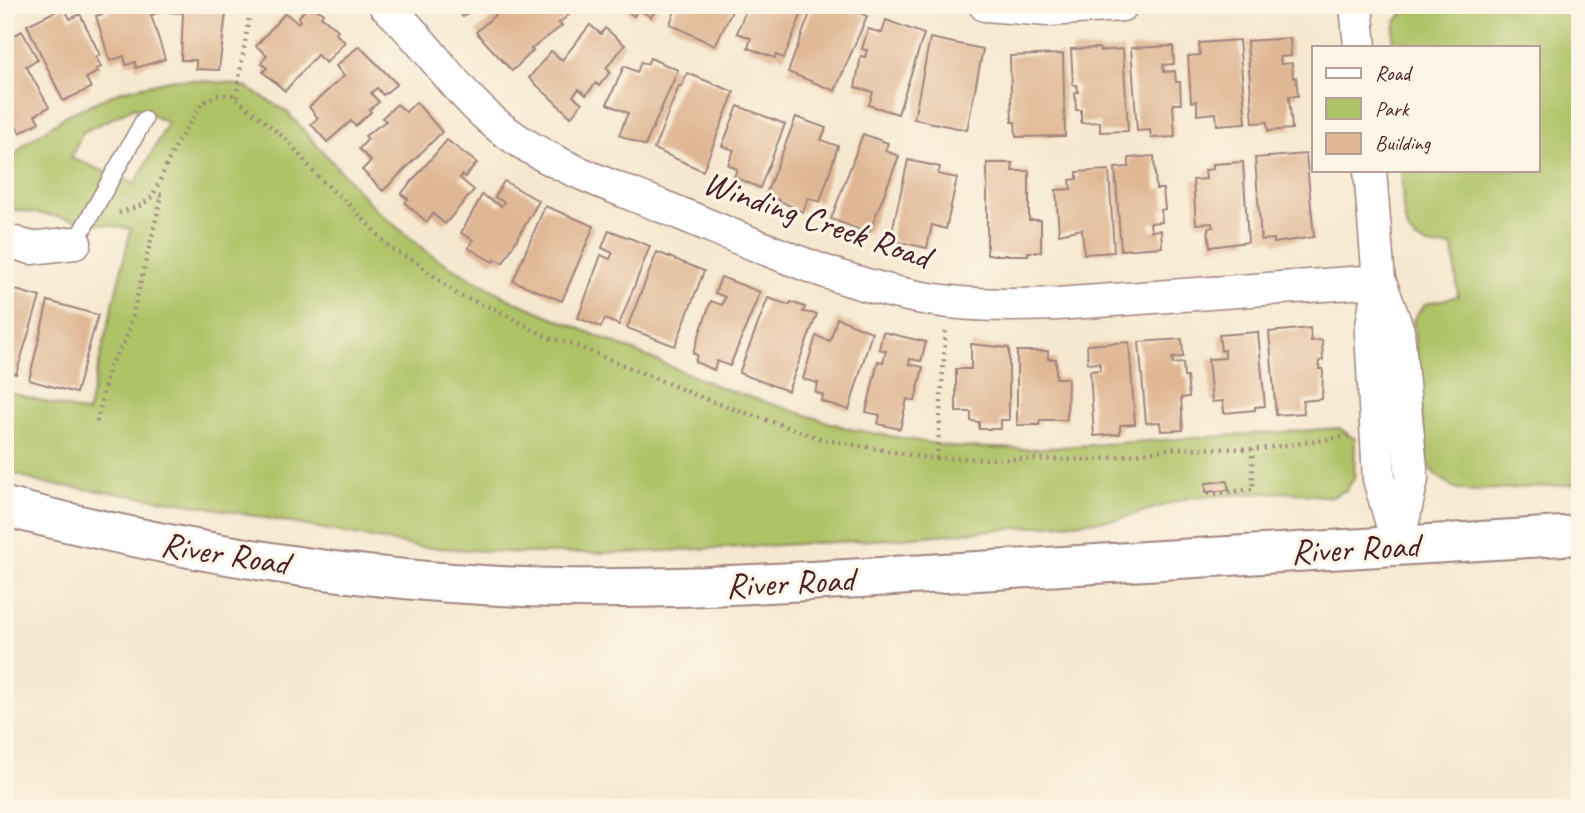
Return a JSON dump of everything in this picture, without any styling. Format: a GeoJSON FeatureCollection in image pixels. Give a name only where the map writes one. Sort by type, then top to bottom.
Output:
{"type":"FeatureCollection","features":[{"type":"Feature","properties":{"kind":"main road","name":"River Road"},"geometry":{"type":"LineString","coordinates":[[5,507],[165,544],[257,560],[387,578],[572,589],[771,583],[1580,535]]}},
{"type":"Feature","properties":{"kind":"street","name":"Winding Creek Road"},"geometry":{"type":"LineString","coordinates":[[385,5],[475,107],[502,129],[557,163],[818,268],[890,290],[949,302],[1058,304],[1379,281]]}},
{"type":"Feature","properties":{"kind":"street"},"geometry":{"type":"LineString","coordinates":[[985,5],[1048,10],[1122,5]]}},
{"type":"Feature","properties":{"kind":"street"},"geometry":{"type":"LineString","coordinates":[[1356,5],[1360,46]]}},
{"type":"Feature","properties":{"kind":"street"},"geometry":{"type":"LineString","coordinates":[[1370,172],[1379,281],[1371,332],[1380,479],[1398,545]]}},
{"type":"Feature","properties":{"kind":"street"},"geometry":{"type":"LineString","coordinates":[[5,240],[31,248],[75,243]]}},
{"type":"Feature","properties":{"kind":"lane"},"geometry":{"type":"LineString","coordinates":[[75,243],[144,120]]}},
{"type":"Feature","properties":{"kind":"path"},"geometry":{"type":"LineString","coordinates":[[236,97],[251,5]]}},
{"type":"Feature","properties":{"kind":"path"},"geometry":{"type":"LineString","coordinates":[[119,213],[142,205],[155,193],[175,146],[203,102],[218,95],[236,97],[287,140],[319,178],[355,210],[382,241],[465,298],[497,310],[548,338],[572,344],[722,405],[822,439],[937,459],[1020,457],[1096,460],[1176,448],[1252,449],[1355,436]]}},
{"type":"Feature","properties":{"kind":"path"},"geometry":{"type":"LineString","coordinates":[[97,422],[109,366],[125,341],[131,321],[162,195],[155,193]]}},
{"type":"Feature","properties":{"kind":"path"},"geometry":{"type":"LineString","coordinates":[[937,459],[949,302]]}},
{"type":"Feature","properties":{"kind":"path"},"geometry":{"type":"LineString","coordinates":[[1208,494],[1253,489],[1252,449]]}},
{"type":"Feature","properties":{"kind":"green space"},"geometry":{"type":"Polygon","coordinates":[[[1580,5],[1580,484],[1469,491],[1454,488],[1434,473],[1426,462],[1413,320],[1425,304],[1458,296],[1453,246],[1421,243],[1412,236],[1407,227],[1401,172],[1540,172],[1540,46],[1393,46],[1393,34],[1400,16],[1424,7],[1580,5]]]}},
{"type":"Feature","properties":{"kind":"green space"},"geometry":{"type":"Polygon","coordinates":[[[174,79],[230,83],[248,88],[287,112],[376,210],[431,255],[509,299],[722,388],[850,429],[953,447],[1030,449],[1339,428],[1355,439],[1354,479],[1346,490],[1332,497],[1284,492],[1191,497],[1119,519],[893,539],[627,553],[519,553],[419,547],[186,503],[41,483],[5,470],[5,391],[87,413],[131,229],[5,208],[5,170],[22,146],[67,115],[121,91],[174,79]],[[135,107],[83,132],[71,158],[135,184],[168,123],[135,107]]]}},
{"type":"Feature","properties":{"kind":"building"},"geometry":{"type":"Polygon","coordinates":[[[108,5],[161,5],[163,11],[151,15],[165,59],[136,68],[135,62],[126,65],[124,56],[110,61],[96,16],[110,12],[108,5]]]}},
{"type":"Feature","properties":{"kind":"building"},"geometry":{"type":"Polygon","coordinates":[[[171,5],[227,5],[219,70],[196,69],[196,60],[181,60],[183,13],[170,12],[171,5]]]}},
{"type":"Feature","properties":{"kind":"building"},"geometry":{"type":"Polygon","coordinates":[[[309,5],[323,13],[321,16],[338,30],[335,33],[345,42],[326,63],[317,55],[285,91],[263,72],[267,68],[261,63],[267,55],[256,46],[285,13],[298,23],[298,18],[309,5]]]}},
{"type":"Feature","properties":{"kind":"building"},"geometry":{"type":"Polygon","coordinates":[[[453,5],[476,5],[463,17],[453,5]]]}},
{"type":"Feature","properties":{"kind":"building"},"geometry":{"type":"Polygon","coordinates":[[[506,5],[563,5],[571,13],[559,23],[562,26],[531,49],[533,51],[512,71],[476,32],[506,5]]]}},
{"type":"Feature","properties":{"kind":"building"},"geometry":{"type":"Polygon","coordinates":[[[618,5],[659,5],[651,17],[638,9],[634,16],[618,5]]]}},
{"type":"Feature","properties":{"kind":"building"},"geometry":{"type":"Polygon","coordinates":[[[677,5],[735,5],[715,46],[670,24],[677,5]]]}},
{"type":"Feature","properties":{"kind":"building"},"geometry":{"type":"Polygon","coordinates":[[[748,5],[805,5],[784,58],[776,55],[775,58],[748,48],[751,38],[737,33],[748,5]]]}},
{"type":"Feature","properties":{"kind":"building"},"geometry":{"type":"Polygon","coordinates":[[[813,5],[841,5],[867,16],[835,91],[788,72],[813,5]]]}},
{"type":"Feature","properties":{"kind":"building"},"geometry":{"type":"Polygon","coordinates":[[[64,7],[70,19],[80,14],[100,55],[96,57],[101,67],[96,69],[98,72],[86,78],[91,88],[63,101],[27,25],[64,7]]]}},
{"type":"Feature","properties":{"kind":"building"},"geometry":{"type":"Polygon","coordinates":[[[886,20],[924,34],[898,114],[869,105],[873,92],[855,87],[861,56],[865,57],[867,50],[862,49],[868,29],[882,33],[886,20]]]}},
{"type":"Feature","properties":{"kind":"building"},"geometry":{"type":"Polygon","coordinates":[[[590,25],[601,34],[605,28],[625,45],[606,68],[610,72],[599,86],[596,83],[586,95],[579,89],[573,96],[582,103],[571,117],[529,78],[551,51],[562,60],[590,25]]]}},
{"type":"Feature","properties":{"kind":"building"},"geometry":{"type":"Polygon","coordinates":[[[22,31],[38,60],[26,66],[49,107],[35,115],[39,122],[20,133],[5,107],[5,36],[9,34],[11,37],[22,31]]]}},
{"type":"Feature","properties":{"kind":"building"},"geometry":{"type":"Polygon","coordinates":[[[930,38],[983,49],[967,130],[914,119],[930,38]]]}},
{"type":"Feature","properties":{"kind":"building"},"geometry":{"type":"Polygon","coordinates":[[[1290,38],[1291,56],[1280,57],[1281,64],[1292,63],[1293,78],[1296,77],[1298,96],[1289,96],[1292,129],[1268,131],[1267,122],[1253,123],[1247,41],[1290,38]]]}},
{"type":"Feature","properties":{"kind":"building"},"geometry":{"type":"Polygon","coordinates":[[[1239,40],[1246,123],[1217,125],[1216,113],[1197,115],[1197,101],[1191,102],[1188,56],[1200,55],[1199,43],[1239,40]]]}},
{"type":"Feature","properties":{"kind":"building"},"geometry":{"type":"Polygon","coordinates":[[[359,46],[397,84],[383,95],[377,88],[371,93],[379,102],[369,110],[371,112],[355,126],[351,121],[327,142],[311,124],[318,118],[309,107],[344,76],[336,66],[359,46]]]}},
{"type":"Feature","properties":{"kind":"building"},"geometry":{"type":"Polygon","coordinates":[[[1173,46],[1174,64],[1163,65],[1164,72],[1175,71],[1176,82],[1180,82],[1181,104],[1173,104],[1175,137],[1151,138],[1150,130],[1137,131],[1131,48],[1173,46]]]}},
{"type":"Feature","properties":{"kind":"building"},"geometry":{"type":"Polygon","coordinates":[[[1099,48],[1100,51],[1123,49],[1128,131],[1100,132],[1100,122],[1081,123],[1081,110],[1076,110],[1075,93],[1078,92],[1077,85],[1073,85],[1071,49],[1099,48]]]}},
{"type":"Feature","properties":{"kind":"building"},"geometry":{"type":"Polygon","coordinates":[[[1063,54],[1065,136],[1016,137],[1015,122],[1012,122],[1010,56],[1063,54]]]}},
{"type":"Feature","properties":{"kind":"building"},"geometry":{"type":"Polygon","coordinates":[[[650,58],[678,70],[645,146],[619,135],[628,113],[607,104],[624,66],[637,72],[641,62],[647,64],[650,58]]]}},
{"type":"Feature","properties":{"kind":"building"},"geometry":{"type":"Polygon","coordinates":[[[687,73],[734,92],[703,171],[654,149],[679,86],[682,86],[687,73]]]}},
{"type":"Feature","properties":{"kind":"building"},"geometry":{"type":"Polygon","coordinates":[[[416,102],[442,132],[383,191],[362,170],[371,161],[359,149],[368,139],[365,136],[386,121],[382,118],[397,104],[406,112],[416,102]]]}},
{"type":"Feature","properties":{"kind":"building"},"geometry":{"type":"Polygon","coordinates":[[[738,106],[785,124],[760,188],[734,177],[737,169],[728,165],[734,150],[722,146],[738,106]]]}},
{"type":"Feature","properties":{"kind":"building"},"geometry":{"type":"Polygon","coordinates":[[[796,117],[826,128],[821,140],[838,146],[820,202],[808,198],[803,212],[766,194],[796,117]]]}},
{"type":"Feature","properties":{"kind":"building"},"geometry":{"type":"Polygon","coordinates":[[[863,134],[888,143],[885,151],[899,156],[869,233],[831,219],[863,134]]]}},
{"type":"Feature","properties":{"kind":"building"},"geometry":{"type":"Polygon","coordinates":[[[447,140],[477,163],[465,177],[462,175],[460,178],[474,190],[445,224],[433,214],[427,222],[405,203],[408,199],[401,194],[447,140]]]}},
{"type":"Feature","properties":{"kind":"building"},"geometry":{"type":"Polygon","coordinates":[[[1306,154],[1314,237],[1274,243],[1274,239],[1261,240],[1255,158],[1306,154]]]}},
{"type":"Feature","properties":{"kind":"building"},"geometry":{"type":"Polygon","coordinates":[[[1154,156],[1156,189],[1163,189],[1165,209],[1161,210],[1162,222],[1150,223],[1151,231],[1161,230],[1162,247],[1121,250],[1115,168],[1129,167],[1129,158],[1154,156]]]}},
{"type":"Feature","properties":{"kind":"building"},"geometry":{"type":"Polygon","coordinates":[[[908,160],[940,167],[938,174],[957,178],[946,229],[932,225],[927,248],[890,240],[908,160]]]}},
{"type":"Feature","properties":{"kind":"building"},"geometry":{"type":"Polygon","coordinates":[[[1243,162],[1248,242],[1210,247],[1208,228],[1213,227],[1212,223],[1196,224],[1193,180],[1206,179],[1205,170],[1213,169],[1213,164],[1243,162]]]}},
{"type":"Feature","properties":{"kind":"building"},"geometry":{"type":"Polygon","coordinates":[[[987,163],[1013,163],[1012,171],[1029,171],[1029,220],[1041,220],[1041,252],[1028,252],[1028,255],[987,255],[987,163]]]}},
{"type":"Feature","properties":{"kind":"building"},"geometry":{"type":"Polygon","coordinates":[[[1109,170],[1114,252],[1084,254],[1082,229],[1059,234],[1056,190],[1071,189],[1070,180],[1077,179],[1077,172],[1109,170]]]}},
{"type":"Feature","properties":{"kind":"building"},"geometry":{"type":"Polygon","coordinates":[[[504,181],[539,201],[503,263],[495,259],[493,262],[468,248],[473,240],[461,233],[482,195],[501,206],[504,202],[495,197],[504,181]]]}},
{"type":"Feature","properties":{"kind":"building"},"geometry":{"type":"Polygon","coordinates":[[[545,206],[594,226],[562,301],[513,281],[545,206]]]}},
{"type":"Feature","properties":{"kind":"building"},"geometry":{"type":"Polygon","coordinates":[[[609,230],[650,246],[619,325],[605,319],[601,327],[578,318],[601,255],[610,259],[613,253],[602,248],[609,230]]]}},
{"type":"Feature","properties":{"kind":"building"},"geometry":{"type":"Polygon","coordinates":[[[657,252],[704,271],[675,346],[627,328],[657,252]]]}},
{"type":"Feature","properties":{"kind":"building"},"geometry":{"type":"Polygon","coordinates":[[[721,277],[760,292],[730,366],[717,361],[714,370],[695,362],[697,355],[693,353],[711,301],[722,305],[725,297],[715,293],[721,277]]]}},
{"type":"Feature","properties":{"kind":"building"},"geometry":{"type":"Polygon","coordinates":[[[5,287],[40,297],[16,374],[5,371],[5,287]]]}},
{"type":"Feature","properties":{"kind":"building"},"geometry":{"type":"Polygon","coordinates":[[[768,298],[789,305],[791,302],[805,307],[803,312],[817,314],[788,391],[739,373],[768,298]]]}},
{"type":"Feature","properties":{"kind":"building"},"geometry":{"type":"Polygon","coordinates":[[[48,301],[98,315],[76,393],[29,380],[48,301]]]}},
{"type":"Feature","properties":{"kind":"building"},"geometry":{"type":"Polygon","coordinates":[[[837,318],[872,332],[849,410],[821,401],[823,395],[815,392],[818,383],[803,379],[816,336],[830,341],[837,318]]]}},
{"type":"Feature","properties":{"kind":"building"},"geometry":{"type":"Polygon","coordinates":[[[1310,328],[1311,341],[1322,340],[1323,360],[1319,361],[1319,369],[1323,369],[1322,399],[1303,401],[1304,413],[1276,415],[1269,332],[1310,328]]]}},
{"type":"Feature","properties":{"kind":"building"},"geometry":{"type":"Polygon","coordinates":[[[883,332],[926,342],[921,361],[910,359],[909,364],[923,367],[915,401],[907,399],[900,429],[878,424],[880,415],[866,412],[878,361],[883,362],[886,351],[879,349],[883,332]]]}},
{"type":"Feature","properties":{"kind":"building"},"geometry":{"type":"Polygon","coordinates":[[[1258,332],[1265,406],[1255,407],[1255,410],[1224,413],[1223,401],[1212,402],[1208,359],[1225,358],[1225,350],[1221,351],[1219,335],[1258,332]]]}},
{"type":"Feature","properties":{"kind":"building"},"geometry":{"type":"Polygon","coordinates":[[[1182,339],[1183,357],[1172,358],[1173,364],[1183,363],[1184,377],[1187,377],[1189,397],[1181,398],[1183,430],[1161,431],[1160,422],[1146,423],[1139,342],[1182,339]]]}},
{"type":"Feature","properties":{"kind":"building"},"geometry":{"type":"Polygon","coordinates":[[[1129,342],[1135,424],[1120,425],[1120,434],[1094,436],[1090,371],[1100,370],[1100,363],[1088,364],[1087,345],[1129,342]]]}},
{"type":"Feature","properties":{"kind":"building"},"geometry":{"type":"Polygon","coordinates":[[[971,344],[1009,348],[1009,420],[1001,420],[1001,429],[979,429],[979,422],[971,421],[971,412],[956,412],[956,369],[971,369],[971,344]]]}},
{"type":"Feature","properties":{"kind":"building"},"geometry":{"type":"Polygon","coordinates":[[[1017,351],[1048,351],[1048,359],[1056,359],[1056,378],[1068,378],[1067,420],[1040,420],[1039,425],[1017,425],[1017,351]]]}},
{"type":"Feature","properties":{"kind":"building"},"geometry":{"type":"Polygon","coordinates":[[[1227,481],[1229,490],[1206,492],[1206,483],[1227,481]]]}}]}
